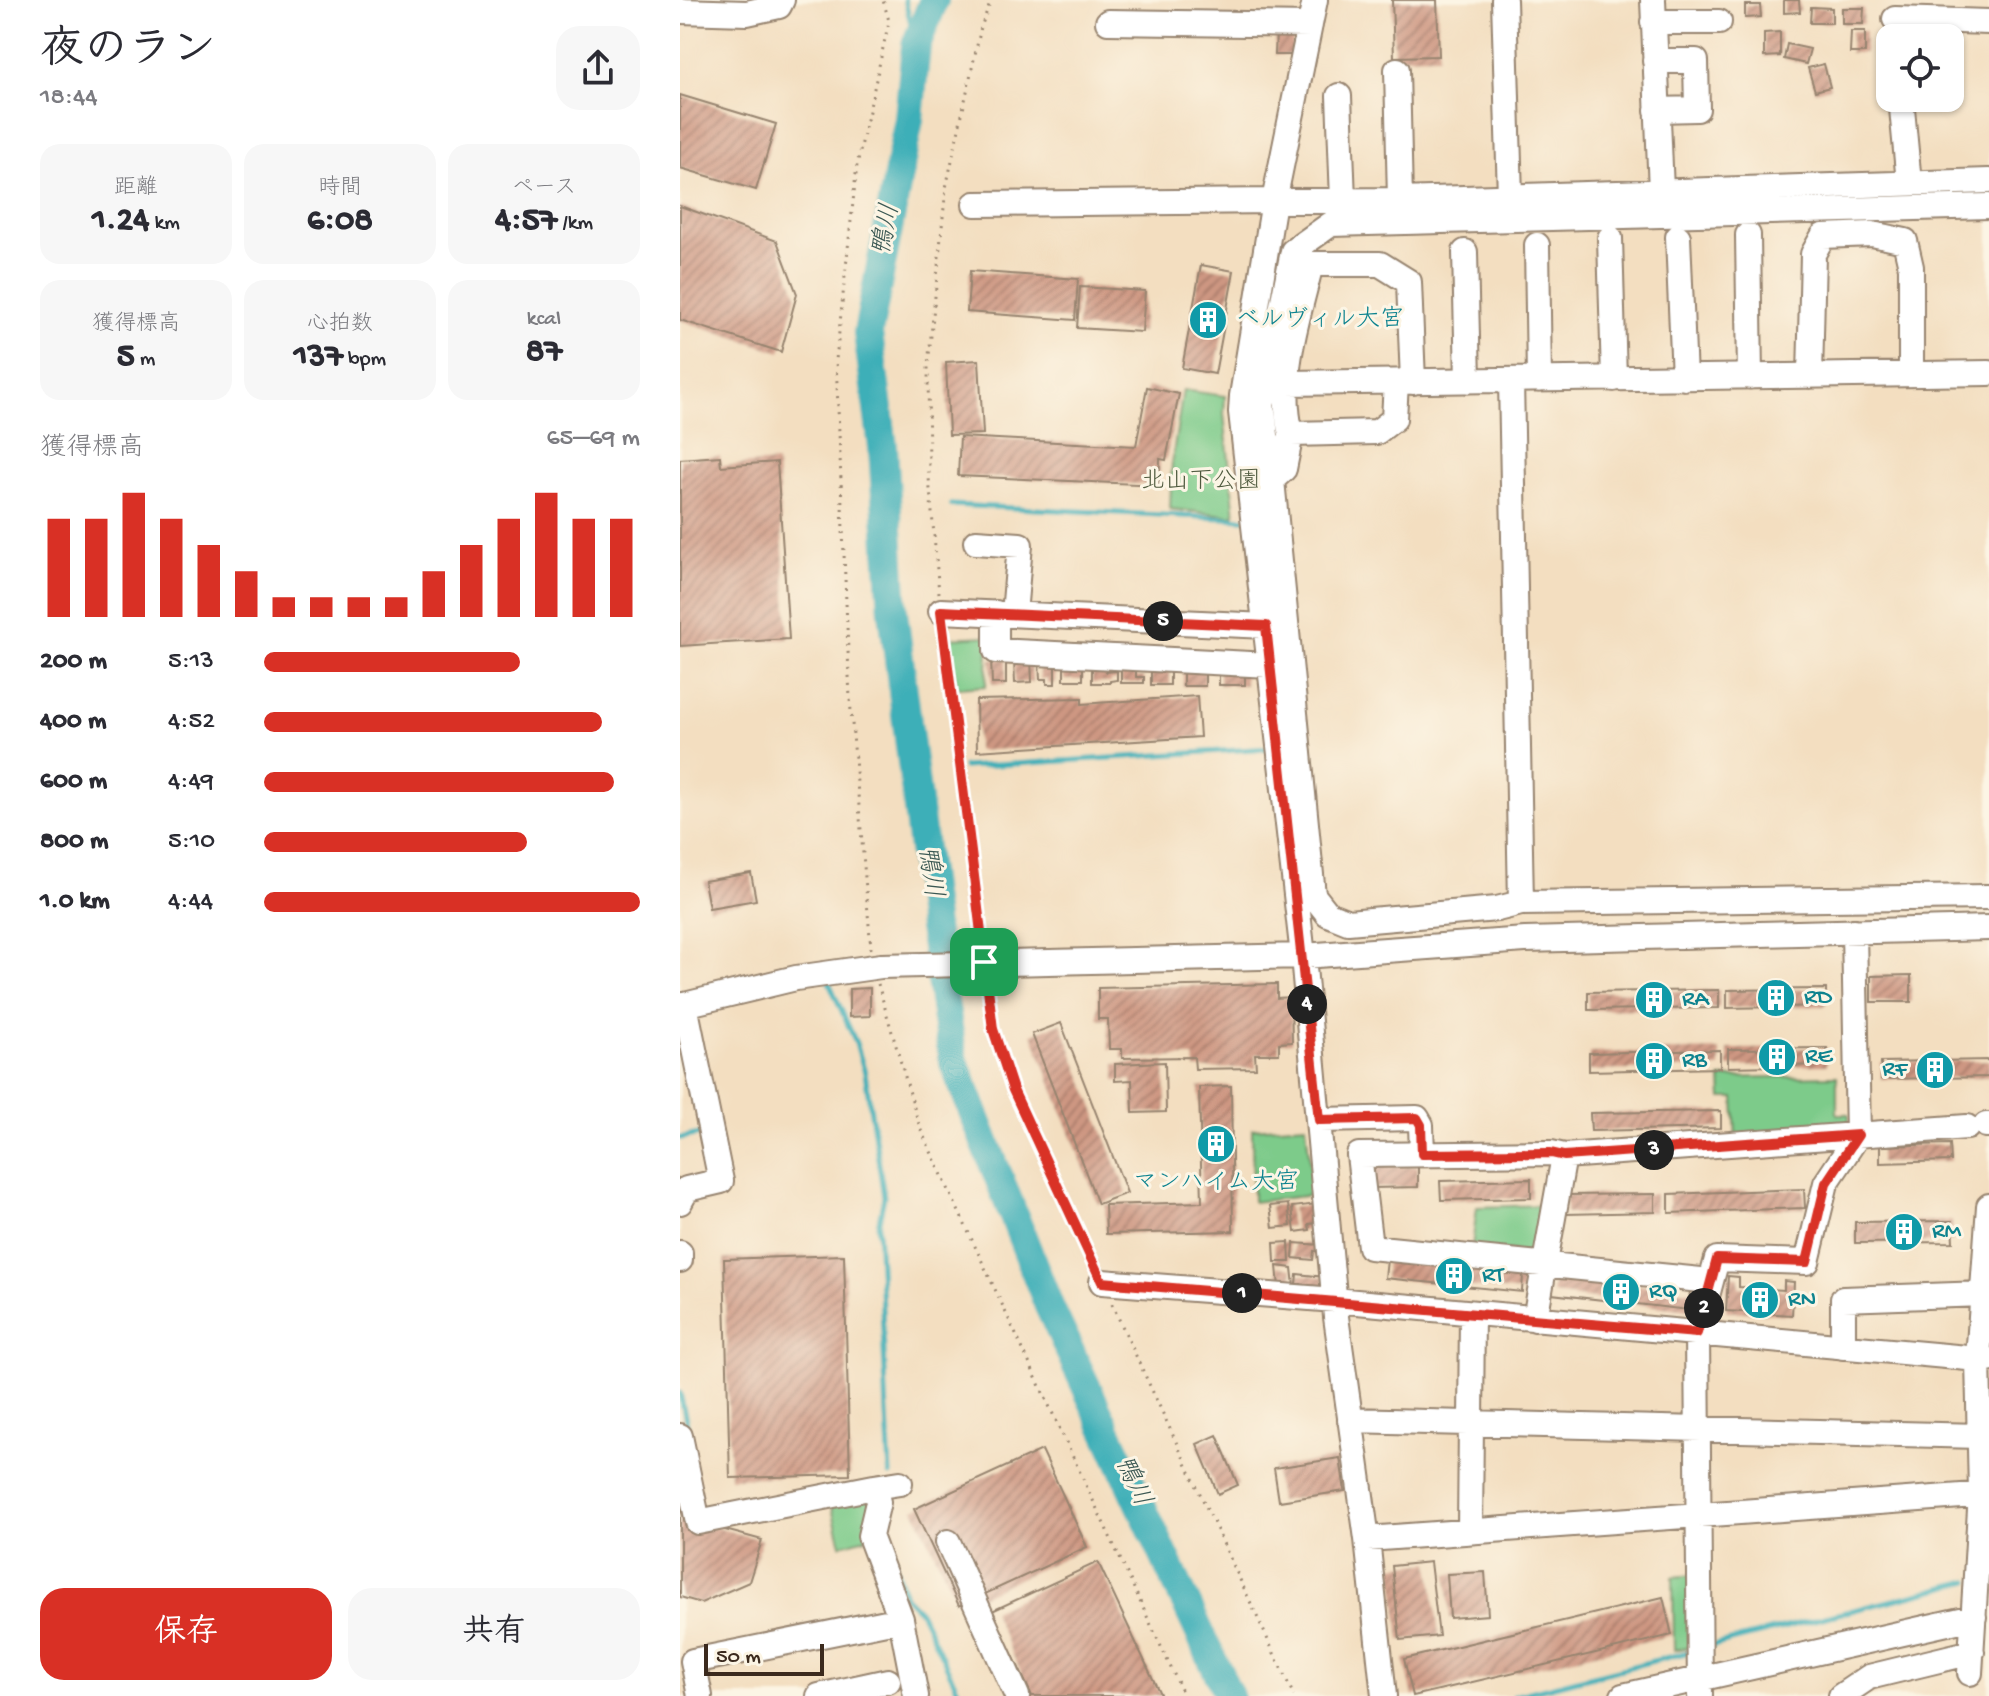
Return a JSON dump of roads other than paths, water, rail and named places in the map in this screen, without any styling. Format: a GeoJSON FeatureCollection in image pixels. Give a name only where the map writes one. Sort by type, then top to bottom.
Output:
{"type":"FeatureCollection","features":[{"type":"Feature","properties":{"kind":"street"},"geometry":{"type":"LineString","coordinates":[[680,11],[747,13],[779,6],[782,0]]}},
{"type":"Feature","properties":{"kind":"street"},"geometry":{"type":"LineString","coordinates":[[1315,0],[1274,201],[1241,404],[1303,956],[1335,1300],[1367,1539],[1384,1696]]}},
{"type":"Feature","properties":{"kind":"street"},"geometry":{"type":"LineString","coordinates":[[1504,0],[1510,196]]}},
{"type":"Feature","properties":{"kind":"street"},"geometry":{"type":"LineString","coordinates":[[1108,22],[1154,11],[1310,25]]}},
{"type":"Feature","properties":{"kind":"street"},"geometry":{"type":"LineString","coordinates":[[1661,191],[1653,11],[1719,22]]}},
{"type":"Feature","properties":{"kind":"street"},"geometry":{"type":"LineString","coordinates":[[1895,19],[1989,22]]}},
{"type":"Feature","properties":{"kind":"street"},"geometry":{"type":"LineString","coordinates":[[1655,61],[1696,61],[1697,109],[1657,110]]}},
{"type":"Feature","properties":{"kind":"street"},"geometry":{"type":"LineString","coordinates":[[1397,70],[1400,200]]}},
{"type":"Feature","properties":{"kind":"street"},"geometry":{"type":"LineString","coordinates":[[1339,96],[1343,200]]}},
{"type":"Feature","properties":{"kind":"street"},"geometry":{"type":"LineString","coordinates":[[1902,112],[1909,183]]}},
{"type":"Feature","properties":{"kind":"street"},"geometry":{"type":"LineString","coordinates":[[975,204],[1400,200],[1989,181]]}},
{"type":"Feature","properties":{"kind":"street"},"geometry":{"type":"LineString","coordinates":[[1989,206],[1331,224],[1293,251],[1262,405],[1313,895],[1328,914],[1348,922],[1497,909],[1521,903],[1989,897]]}},
{"type":"Feature","properties":{"kind":"street"},"geometry":{"type":"LineString","coordinates":[[1810,376],[1813,254],[1823,236],[1872,234],[1905,241],[1911,267],[1911,374]]}},
{"type":"Feature","properties":{"kind":"street"},"geometry":{"type":"LineString","coordinates":[[1748,235],[1750,377]]}},
{"type":"Feature","properties":{"kind":"street"},"geometry":{"type":"LineString","coordinates":[[1678,237],[1684,378]]}},
{"type":"Feature","properties":{"kind":"street"},"geometry":{"type":"LineString","coordinates":[[1610,238],[1614,379]]}},
{"type":"Feature","properties":{"kind":"street"},"geometry":{"type":"LineString","coordinates":[[1537,245],[1539,380]]}},
{"type":"Feature","properties":{"kind":"street"},"geometry":{"type":"LineString","coordinates":[[1465,252],[1468,381]]}},
{"type":"Feature","properties":{"kind":"street"},"geometry":{"type":"LineString","coordinates":[[1272,480],[1284,469],[1291,434],[1287,418],[1288,361],[1311,264],[1380,264],[1409,282],[1405,382],[1394,419],[1377,432],[1291,434]]}},
{"type":"Feature","properties":{"kind":"street"},"geometry":{"type":"LineString","coordinates":[[1287,383],[1989,373]]}},
{"type":"Feature","properties":{"kind":"street"},"geometry":{"type":"LineString","coordinates":[[1511,380],[1521,903]]}},
{"type":"Feature","properties":{"kind":"street"},"geometry":{"type":"LineString","coordinates":[[976,542],[1020,545],[996,651],[1270,665]]}},
{"type":"Feature","properties":{"kind":"street"},"geometry":{"type":"LineString","coordinates":[[941,611],[1266,626]]}},
{"type":"Feature","properties":{"kind":"street"},"geometry":{"type":"LineString","coordinates":[[680,1202],[687,1189],[721,1181],[683,1005],[796,978],[877,967],[980,962],[1303,956],[1501,941],[1989,928]]}},
{"type":"Feature","properties":{"kind":"street"},"geometry":{"type":"LineString","coordinates":[[1700,1687],[1697,1333],[1717,1259],[1807,1262],[1826,1183],[1858,1135],[1854,931]]}},
{"type":"Feature","properties":{"kind":"street"},"geometry":{"type":"LineString","coordinates":[[1319,1120],[1417,1118],[1421,1125],[1422,1154]]}},
{"type":"Feature","properties":{"kind":"street"},"geometry":{"type":"LineString","coordinates":[[1711,1281],[1370,1247],[1359,1155],[1551,1153],[1564,1156],[1981,1126]]}},
{"type":"Feature","properties":{"kind":"street"},"geometry":{"type":"LineString","coordinates":[[1535,1319],[1564,1156]]}},
{"type":"Feature","properties":{"kind":"street"},"geometry":{"type":"LineString","coordinates":[[1975,1642],[1985,1493],[1980,1436],[1983,1294],[1989,1206]]}},
{"type":"Feature","properties":{"kind":"street"},"geometry":{"type":"LineString","coordinates":[[680,1253],[680,1260]]}},
{"type":"Feature","properties":{"kind":"street"},"geometry":{"type":"LineString","coordinates":[[1102,1282],[1984,1359]]}},
{"type":"Feature","properties":{"kind":"street"},"geometry":{"type":"LineString","coordinates":[[1843,1347],[1843,1299],[1983,1294]]}},
{"type":"Feature","properties":{"kind":"street"},"geometry":{"type":"LineString","coordinates":[[1470,1531],[1472,1313]]}},
{"type":"Feature","properties":{"kind":"street"},"geometry":{"type":"LineString","coordinates":[[1350,1420],[1980,1436]]}},
{"type":"Feature","properties":{"kind":"street"},"geometry":{"type":"LineString","coordinates":[[680,1436],[698,1522],[900,1483]]}},
{"type":"Feature","properties":{"kind":"street"},"geometry":{"type":"LineString","coordinates":[[874,1487],[878,1502],[870,1536],[901,1619],[916,1696]]}},
{"type":"Feature","properties":{"kind":"street"},"geometry":{"type":"LineString","coordinates":[[1367,1539],[1985,1493]]}},
{"type":"Feature","properties":{"kind":"street"},"geometry":{"type":"LineString","coordinates":[[948,1542],[1017,1696]]}},
{"type":"Feature","properties":{"kind":"street"},"geometry":{"type":"LineString","coordinates":[[700,1696],[693,1661],[901,1619]]}},
{"type":"Feature","properties":{"kind":"street"},"geometry":{"type":"LineString","coordinates":[[1623,1696],[1700,1687],[1975,1642]]}},
{"type":"Feature","properties":{"kind":"street"},"geometry":{"type":"LineString","coordinates":[[1841,1696],[1869,1677],[1975,1642]]}},
{"type":"Feature","properties":{"kind":"street"},"geometry":{"type":"LineString","coordinates":[[819,1696],[888,1681]]}},
{"type":"Feature","properties":{"kind":"waterway"},"geometry":{"type":"LineString","coordinates":[[905,0],[916,45]]}},
{"type":"Feature","properties":{"kind":"waterway","name":"鴨川"},"geometry":{"type":"LineString","coordinates":[[934,0],[916,45],[909,119],[868,333],[883,447],[893,612],[953,1060],[1049,1306],[1229,1696]]}},
{"type":"Feature","properties":{"kind":"waterway"},"geometry":{"type":"LineString","coordinates":[[951,505],[1244,519]]}},
{"type":"Feature","properties":{"kind":"waterway"},"geometry":{"type":"LineString","coordinates":[[964,767],[1270,748]]}},
{"type":"Feature","properties":{"kind":"waterway"},"geometry":{"type":"LineString","coordinates":[[829,982],[856,1043],[865,1073],[884,1197],[878,1226],[890,1475]]}},
{"type":"Feature","properties":{"kind":"waterway"},"geometry":{"type":"LineString","coordinates":[[680,1138],[705,1133]]}},
{"type":"Feature","properties":{"kind":"waterway"},"geometry":{"type":"LineString","coordinates":[[680,1393],[689,1434]]}},
{"type":"Feature","properties":{"kind":"waterway"},"geometry":{"type":"LineString","coordinates":[[891,1492],[886,1534],[905,1597],[921,1613],[961,1696]]}},
{"type":"Feature","properties":{"kind":"waterway"},"geometry":{"type":"LineString","coordinates":[[1707,1647],[1969,1581]]}},
{"type":"Feature","properties":{"kind":"waterway"},"geometry":{"type":"LineString","coordinates":[[1514,1696],[1693,1651]]}},
{"type":"Feature","properties":{"kind":"place","name":"ベルヴィル大宮"},"geometry":{"type":"Point","coordinates":[1208,320]}},
{"type":"Feature","properties":{"kind":"place","name":"RD"},"geometry":{"type":"Point","coordinates":[1776,998]}},
{"type":"Feature","properties":{"kind":"place","name":"RA"},"geometry":{"type":"Point","coordinates":[1654,1000]}},
{"type":"Feature","properties":{"kind":"place","name":"RE"},"geometry":{"type":"Point","coordinates":[1777,1057]}},
{"type":"Feature","properties":{"kind":"place","name":"RB"},"geometry":{"type":"Point","coordinates":[1654,1061]}},
{"type":"Feature","properties":{"kind":"place","name":"RF"},"geometry":{"type":"Point","coordinates":[1935,1070]}},
{"type":"Feature","properties":{"kind":"place","name":"マンハイム大宮"},"geometry":{"type":"Point","coordinates":[1216,1144]}},
{"type":"Feature","properties":{"kind":"place","name":"RM"},"geometry":{"type":"Point","coordinates":[1904,1232]}},
{"type":"Feature","properties":{"kind":"place","name":"RT"},"geometry":{"type":"Point","coordinates":[1454,1276]}},
{"type":"Feature","properties":{"kind":"place","name":"RQ"},"geometry":{"type":"Point","coordinates":[1621,1292]}},
{"type":"Feature","properties":{"kind":"place","name":"RN"},"geometry":{"type":"Point","coordinates":[1760,1300]}},
{"type":"Feature","properties":{"kind":"park label","name":"北山下公園"},"geometry":{"type":"Point","coordinates":[1201,482]}}]}
